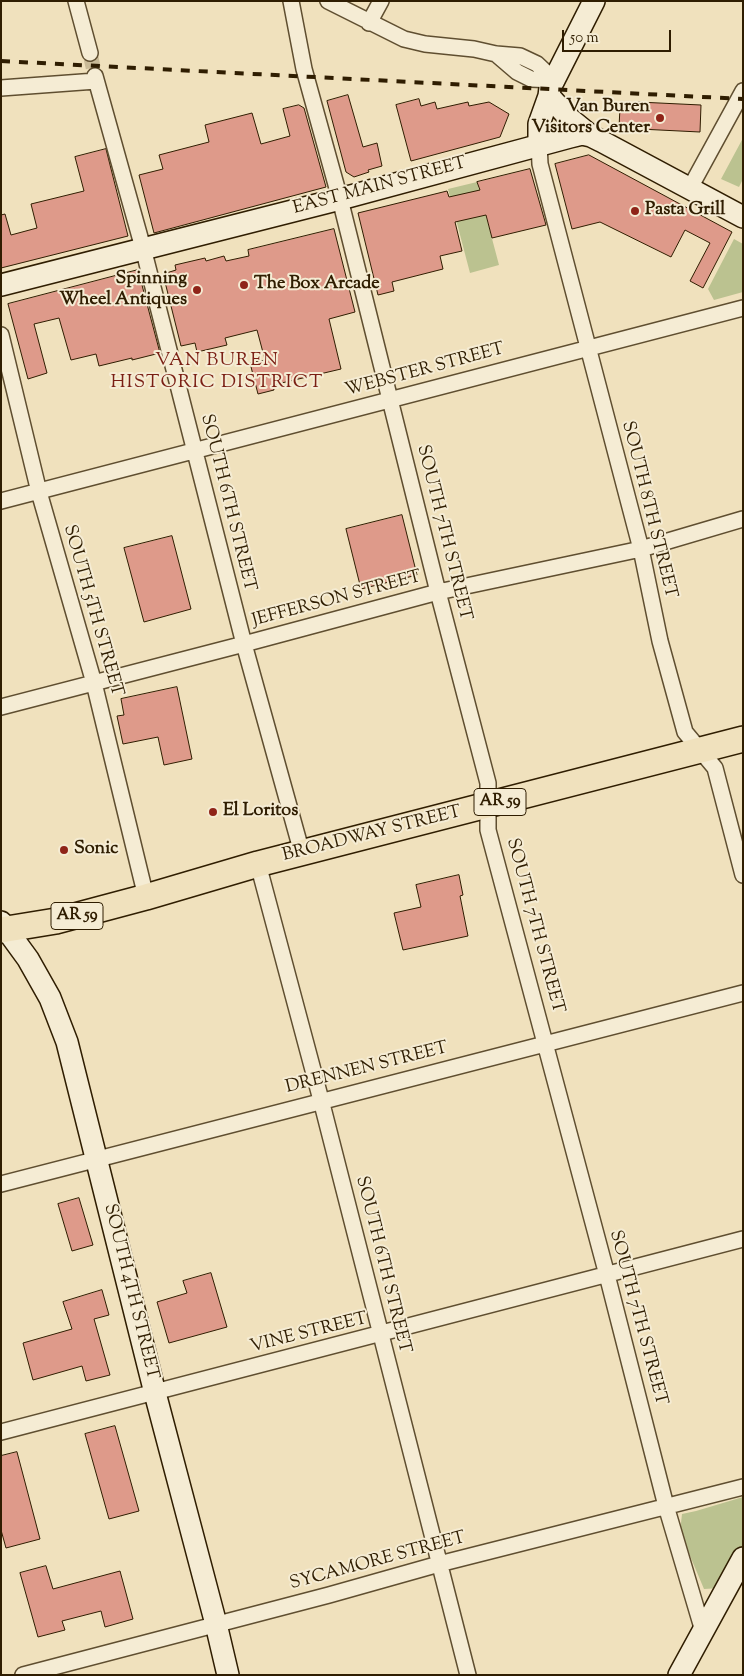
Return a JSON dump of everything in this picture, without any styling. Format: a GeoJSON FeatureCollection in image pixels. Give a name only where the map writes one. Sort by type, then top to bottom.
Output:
{"type":"FeatureCollection","features":[{"type":"Feature","properties":{"kind":"main road"},"geometry":{"type":"LineString","coordinates":[[539,144],[539,124],[552,88],[594,1]]}},
{"type":"Feature","properties":{"kind":"main road"},"geometry":{"type":"LineString","coordinates":[[552,88],[570,118],[591,136],[743,217]]}},
{"type":"Feature","properties":{"kind":"main road","name":"EAST MAIN STREET"},"geometry":{"type":"LineString","coordinates":[[1,285],[340,199],[539,144],[582,134],[591,136]]}},
{"type":"Feature","properties":{"kind":"main road","name":"BROADWAY STREET"},"geometry":{"type":"LineString","coordinates":[[3,927],[56,921],[258,864],[743,739]]}},
{"type":"Feature","properties":{"kind":"main road","name":"SOUTH 4TH STREET"},"geometry":{"type":"LineString","coordinates":[[3,927],[28,959],[50,998],[67,1042],[228,1675]]}},
{"type":"Feature","properties":{"kind":"main road"},"geometry":{"type":"LineString","coordinates":[[680,1675],[743,1558]]}},
{"type":"Feature","properties":{"kind":"street"},"geometry":{"type":"LineString","coordinates":[[76,1],[90,53]]}},
{"type":"Feature","properties":{"kind":"street","name":"SOUTH 7TH STREET"},"geometry":{"type":"LineString","coordinates":[[291,1],[304,69],[340,199],[438,592],[488,783],[488,830],[607,1275],[666,1506],[703,1631]]}},
{"type":"Feature","properties":{"kind":"street"},"geometry":{"type":"LineString","coordinates":[[328,1],[404,39],[425,44],[474,49],[496,54],[517,72],[552,88]]}},
{"type":"Feature","properties":{"kind":"street"},"geometry":{"type":"LineString","coordinates":[[370,23],[381,1]]}},
{"type":"Feature","properties":{"kind":"street","name":"SOUTH 6TH STREET"},"geometry":{"type":"LineString","coordinates":[[1,88],[96,79],[143,248],[244,644],[302,853]]}},
{"type":"Feature","properties":{"kind":"street"},"geometry":{"type":"LineString","coordinates":[[690,188],[743,91]]}},
{"type":"Feature","properties":{"kind":"street","name":"SOUTH 8TH STREET"},"geometry":{"type":"LineString","coordinates":[[539,144],[540,164],[641,549],[660,641],[685,732],[715,768],[743,875]]}},
{"type":"Feature","properties":{"kind":"street","name":"WEBSTER STREET"},"geometry":{"type":"LineString","coordinates":[[1,501],[743,308]]}},
{"type":"Feature","properties":{"kind":"street","name":"SOUTH 5TH STREET"},"geometry":{"type":"LineString","coordinates":[[1,335],[39,492],[94,683],[146,897]]}},
{"type":"Feature","properties":{"kind":"street","name":"JEFFERSON STREET"},"geometry":{"type":"LineString","coordinates":[[1,707],[438,592],[641,549],[743,519]]}},
{"type":"Feature","properties":{"kind":"street","name":"SOUTH 6TH STREET"},"geometry":{"type":"LineString","coordinates":[[258,864],[322,1100],[380,1335],[468,1675]]}},
{"type":"Feature","properties":{"kind":"street","name":"DRENNEN STREET"},"geometry":{"type":"LineString","coordinates":[[1,1184],[743,993]]}},
{"type":"Feature","properties":{"kind":"street","name":"VINE STREET"},"geometry":{"type":"LineString","coordinates":[[1,1432],[380,1335],[743,1239]]}},
{"type":"Feature","properties":{"kind":"street","name":"SYCAMORE STREET"},"geometry":{"type":"LineString","coordinates":[[23,1675],[329,1595],[439,1564],[743,1487]]}},
{"type":"Feature","properties":{"kind":"green space"},"geometry":{"type":"Polygon","coordinates":[[[743,138],[743,179],[739,187],[721,179],[743,138]]]}},
{"type":"Feature","properties":{"kind":"green space"},"geometry":{"type":"Polygon","coordinates":[[[477,182],[499,265],[470,273],[448,189],[477,182]]]}},
{"type":"Feature","properties":{"kind":"green space"},"geometry":{"type":"Polygon","coordinates":[[[734,239],[743,244],[743,292],[714,300],[708,289],[734,239]]]}},
{"type":"Feature","properties":{"kind":"green space"},"geometry":{"type":"Polygon","coordinates":[[[743,1497],[743,1548],[721,1588],[704,1589],[680,1532],[682,1514],[743,1497]]]}},
{"type":"Feature","properties":{"kind":"building"},"geometry":{"type":"Polygon","coordinates":[[[348,95],[363,147],[377,143],[382,166],[354,177],[346,172],[327,101],[348,95]]]}},
{"type":"Feature","properties":{"kind":"building"},"geometry":{"type":"Polygon","coordinates":[[[419,99],[421,106],[435,102],[437,109],[468,102],[469,106],[489,102],[509,114],[500,137],[411,161],[396,105],[419,99]]]}},
{"type":"Feature","properties":{"kind":"building","name":"Van Buren Visitors Center"},"geometry":{"type":"Polygon","coordinates":[[[638,102],[701,105],[700,132],[619,128],[620,107],[638,108],[638,102]]]}},
{"type":"Feature","properties":{"kind":"building"},"geometry":{"type":"Polygon","coordinates":[[[299,105],[304,108],[326,187],[154,233],[139,175],[163,169],[159,155],[209,142],[205,125],[252,113],[261,144],[290,136],[283,109],[299,105]]]}},
{"type":"Feature","properties":{"kind":"building"},"geometry":{"type":"Polygon","coordinates":[[[106,149],[128,236],[1,268],[1,215],[5,214],[11,235],[37,228],[31,204],[84,191],[75,157],[106,149]]]}},
{"type":"Feature","properties":{"kind":"building"},"geometry":{"type":"Polygon","coordinates":[[[589,155],[732,232],[703,288],[690,281],[710,243],[685,230],[671,257],[600,222],[572,229],[555,164],[589,155]]]}},
{"type":"Feature","properties":{"kind":"building"},"geometry":{"type":"Polygon","coordinates":[[[530,169],[546,225],[492,238],[486,215],[455,222],[462,251],[440,256],[443,269],[392,282],[394,291],[378,295],[358,213],[447,191],[449,197],[480,190],[477,182],[530,169]]]}},
{"type":"Feature","properties":{"kind":"building"},"geometry":{"type":"Polygon","coordinates":[[[334,229],[355,312],[329,319],[341,369],[273,385],[274,390],[258,394],[250,363],[265,360],[257,330],[225,338],[227,345],[197,352],[195,343],[181,346],[163,274],[176,270],[175,265],[205,258],[206,261],[224,256],[226,261],[249,256],[248,250],[334,229]]]}},
{"type":"Feature","properties":{"kind":"building"},"geometry":{"type":"Polygon","coordinates":[[[138,270],[160,353],[99,366],[96,354],[71,360],[59,318],[34,324],[47,373],[28,379],[8,304],[138,270]]]}},
{"type":"Feature","properties":{"kind":"building"},"geometry":{"type":"Polygon","coordinates":[[[402,515],[417,575],[361,589],[346,529],[402,515]]]}},
{"type":"Feature","properties":{"kind":"building"},"geometry":{"type":"Polygon","coordinates":[[[172,536],[191,609],[144,622],[124,548],[172,536]]]}},
{"type":"Feature","properties":{"kind":"building"},"geometry":{"type":"Polygon","coordinates":[[[177,687],[192,759],[164,765],[158,737],[123,744],[117,716],[124,715],[121,699],[177,687]]]}},
{"type":"Feature","properties":{"kind":"building"},"geometry":{"type":"Polygon","coordinates":[[[459,875],[463,895],[460,896],[468,936],[403,950],[394,913],[421,907],[416,885],[459,875]]]}},
{"type":"Feature","properties":{"kind":"building"},"geometry":{"type":"Polygon","coordinates":[[[79,1198],[93,1245],[72,1251],[58,1204],[79,1198]]]}},
{"type":"Feature","properties":{"kind":"building"},"geometry":{"type":"Polygon","coordinates":[[[211,1273],[227,1327],[169,1343],[157,1302],[187,1293],[183,1281],[211,1273]]]}},
{"type":"Feature","properties":{"kind":"building"},"geometry":{"type":"Polygon","coordinates":[[[102,1290],[109,1315],[94,1319],[110,1375],[86,1381],[82,1366],[33,1380],[23,1343],[72,1329],[63,1302],[102,1290]]]}},
{"type":"Feature","properties":{"kind":"building"},"geometry":{"type":"Polygon","coordinates":[[[115,1426],[139,1511],[109,1519],[85,1434],[115,1426]]]}},
{"type":"Feature","properties":{"kind":"building"},"geometry":{"type":"Polygon","coordinates":[[[17,1452],[40,1539],[6,1548],[1,1530],[1,1456],[17,1452]]]}},
{"type":"Feature","properties":{"kind":"building"},"geometry":{"type":"Polygon","coordinates":[[[46,1566],[53,1589],[120,1571],[133,1619],[105,1627],[101,1611],[62,1621],[65,1630],[38,1637],[20,1573],[46,1566]]]}},
{"type":"Feature","properties":{"kind":"tunnel"},"geometry":{"type":"LineString","coordinates":[[90,53],[95,76]]}},
{"type":"Feature","properties":{"kind":"railway"},"geometry":{"type":"LineString","coordinates":[[1,61],[743,99]]}},
{"type":"Feature","properties":{"kind":"place","name":"Van Buren Visitors Center"},"geometry":{"type":"Point","coordinates":[660,118]}},
{"type":"Feature","properties":{"kind":"place","name":"Pasta Grill"},"geometry":{"type":"Point","coordinates":[635,211]}},
{"type":"Feature","properties":{"kind":"place","name":"The Box Arcade"},"geometry":{"type":"Point","coordinates":[244,285]}},
{"type":"Feature","properties":{"kind":"place","name":"Spinning Wheel Antiques"},"geometry":{"type":"Point","coordinates":[197,290]}},
{"type":"Feature","properties":{"kind":"place","name":"El Loritos"},"geometry":{"type":"Point","coordinates":[213,812]}},
{"type":"Feature","properties":{"kind":"place","name":"Sonic"},"geometry":{"type":"Point","coordinates":[64,850]}},
{"type":"Feature","properties":{"kind":"district","name":"VAN BUREN HISTORIC DISTRICT"},"geometry":{"type":"Point","coordinates":[217,373]}}]}
